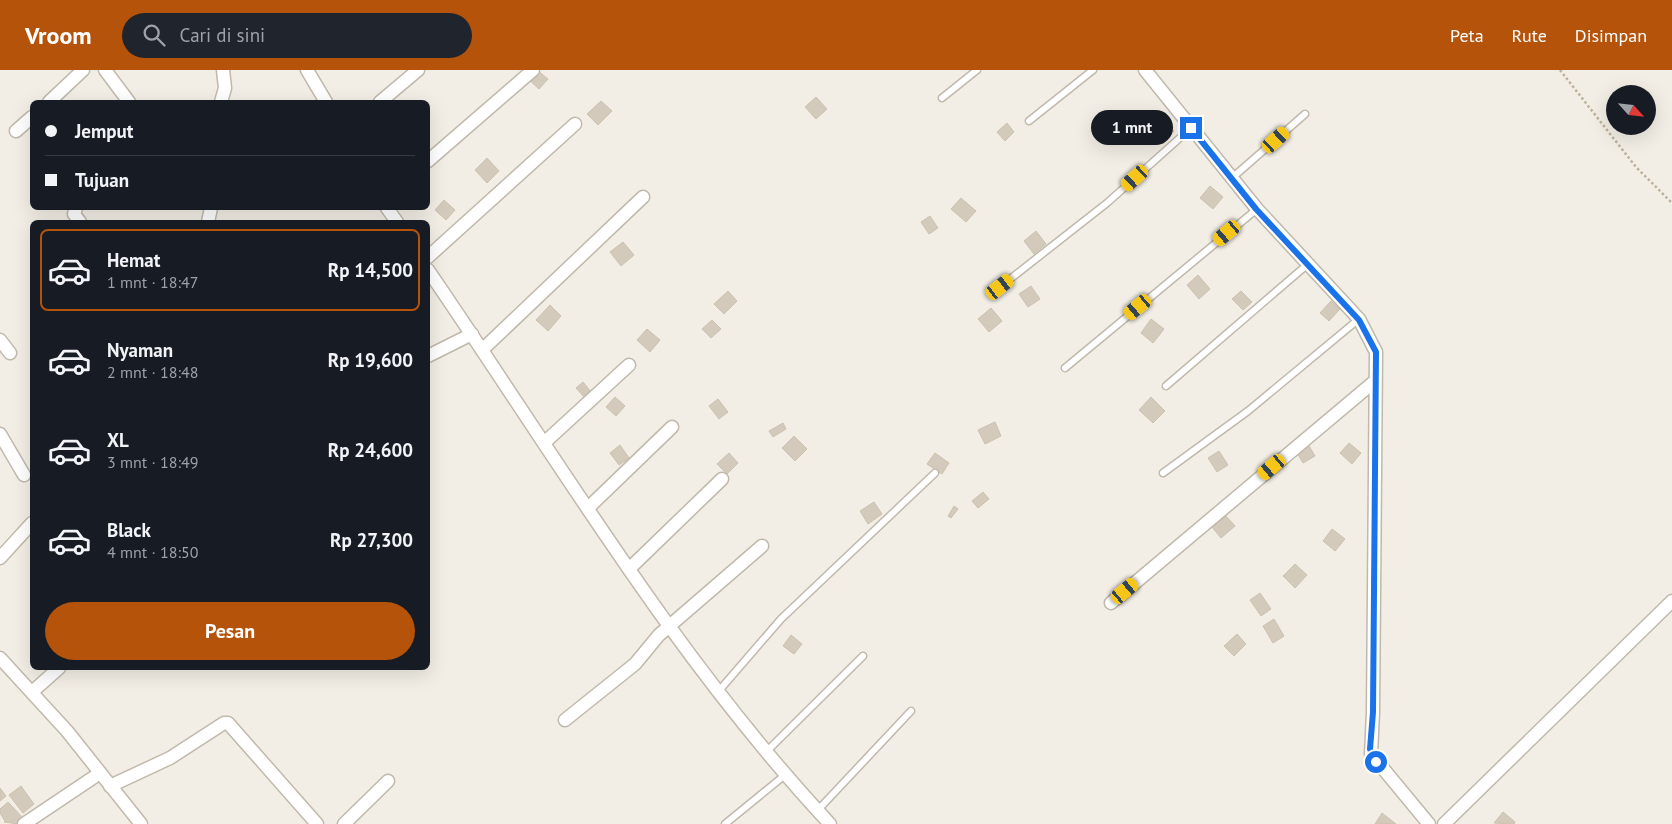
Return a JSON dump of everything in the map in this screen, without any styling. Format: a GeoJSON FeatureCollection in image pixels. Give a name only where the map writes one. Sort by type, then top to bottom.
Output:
{"type":"FeatureCollection","features":[{"type":"Feature","properties":{"kind":"street"},"geometry":{"type":"LineString","coordinates":[[56,100],[82,70]]}},
{"type":"Feature","properties":{"kind":"street"},"geometry":{"type":"LineString","coordinates":[[105,70],[128,100]]}},
{"type":"Feature","properties":{"kind":"street"},"geometry":{"type":"LineString","coordinates":[[221,100],[224,88],[224,70]]}},
{"type":"Feature","properties":{"kind":"street"},"geometry":{"type":"LineString","coordinates":[[307,70],[325,100]]}},
{"type":"Feature","properties":{"kind":"street"},"geometry":{"type":"LineString","coordinates":[[382,100],[418,70]]}},
{"type":"Feature","properties":{"kind":"street"},"geometry":{"type":"LineString","coordinates":[[430,159],[533,70]]}},
{"type":"Feature","properties":{"kind":"street"},"geometry":{"type":"LineString","coordinates":[[1145,70],[1256,209],[1359,320],[1376,352],[1373,712],[1370,749],[1380,767],[1429,824]]}},
{"type":"Feature","properties":{"kind":"street"},"geometry":{"type":"LineString","coordinates":[[16,132],[30,119]]}},
{"type":"Feature","properties":{"kind":"street"},"geometry":{"type":"LineString","coordinates":[[430,256],[575,124]]}},
{"type":"Feature","properties":{"kind":"street"},"geometry":{"type":"LineString","coordinates":[[482,350],[643,197]]}},
{"type":"Feature","properties":{"kind":"street"},"geometry":{"type":"LineString","coordinates":[[430,273],[629,570],[718,693],[765,753],[830,824]]}},
{"type":"Feature","properties":{"kind":"street"},"geometry":{"type":"LineString","coordinates":[[430,355],[472,334]]}},
{"type":"Feature","properties":{"kind":"street"},"geometry":{"type":"LineString","coordinates":[[0,340],[10,353]]}},
{"type":"Feature","properties":{"kind":"street"},"geometry":{"type":"LineString","coordinates":[[544,443],[629,365]]}},
{"type":"Feature","properties":{"kind":"street"},"geometry":{"type":"LineString","coordinates":[[1110,603],[1375,381]]}},
{"type":"Feature","properties":{"kind":"street"},"geometry":{"type":"LineString","coordinates":[[588,508],[672,426]]}},
{"type":"Feature","properties":{"kind":"street"},"geometry":{"type":"LineString","coordinates":[[0,434],[24,475]]}},
{"type":"Feature","properties":{"kind":"street"},"geometry":{"type":"LineString","coordinates":[[629,570],[722,479]]}},
{"type":"Feature","properties":{"kind":"street"},"geometry":{"type":"LineString","coordinates":[[0,558],[30,525]]}},
{"type":"Feature","properties":{"kind":"street"},"geometry":{"type":"LineString","coordinates":[[565,720],[635,664],[670,625],[762,546]]}},
{"type":"Feature","properties":{"kind":"street"},"geometry":{"type":"LineString","coordinates":[[1444,824],[1672,601]]}},
{"type":"Feature","properties":{"kind":"street"},"geometry":{"type":"LineString","coordinates":[[0,658],[67,731],[141,824]]}},
{"type":"Feature","properties":{"kind":"street"},"geometry":{"type":"LineString","coordinates":[[32,692],[57,670]]}},
{"type":"Feature","properties":{"kind":"street"},"geometry":{"type":"LineString","coordinates":[[110,786],[170,758],[224,723],[228,723],[317,824]]}},
{"type":"Feature","properties":{"kind":"street"},"geometry":{"type":"LineString","coordinates":[[24,824],[100,773]]}},
{"type":"Feature","properties":{"kind":"street"},"geometry":{"type":"LineString","coordinates":[[344,824],[388,781]]}},
{"type":"Feature","properties":{"kind":"lane"},"geometry":{"type":"LineString","coordinates":[[942,98],[977,70]]}},
{"type":"Feature","properties":{"kind":"lane"},"geometry":{"type":"LineString","coordinates":[[1029,121],[1093,70]]}},
{"type":"Feature","properties":{"kind":"lane"},"geometry":{"type":"LineString","coordinates":[[1232,178],[1305,114]]}},
{"type":"Feature","properties":{"kind":"lane"},"geometry":{"type":"LineString","coordinates":[[1000,287],[1107,203],[1191,128]]}},
{"type":"Feature","properties":{"kind":"lane"},"geometry":{"type":"LineString","coordinates":[[1064,368],[1256,209]]}},
{"type":"Feature","properties":{"kind":"lane"},"geometry":{"type":"LineString","coordinates":[[1166,386],[1308,264]]}},
{"type":"Feature","properties":{"kind":"lane"},"geometry":{"type":"LineString","coordinates":[[1163,473],[1248,411],[1359,320]]}},
{"type":"Feature","properties":{"kind":"lane"},"geometry":{"type":"LineString","coordinates":[[718,693],[781,619],[934,474]]}},
{"type":"Feature","properties":{"kind":"lane"},"geometry":{"type":"LineString","coordinates":[[765,753],[863,656]]}},
{"type":"Feature","properties":{"kind":"lane"},"geometry":{"type":"LineString","coordinates":[[817,811],[911,711]]}},
{"type":"Feature","properties":{"kind":"lane"},"geometry":{"type":"LineString","coordinates":[[725,824],[785,774]]}},
{"type":"Feature","properties":{"kind":"path"},"geometry":{"type":"LineString","coordinates":[[1560,70],[1636,167],[1672,203]]}},
{"type":"Feature","properties":{"kind":"building"},"geometry":{"type":"Polygon","coordinates":[[[537,70],[548,79],[539,89],[527,78],[537,70]]]}},
{"type":"Feature","properties":{"kind":"building"},"geometry":{"type":"Polygon","coordinates":[[[816,97],[827,109],[816,119],[805,107],[816,97]]]}},
{"type":"Feature","properties":{"kind":"building"},"geometry":{"type":"Polygon","coordinates":[[[601,101],[612,111],[598,125],[587,114],[601,101]]]}},
{"type":"Feature","properties":{"kind":"building"},"geometry":{"type":"Polygon","coordinates":[[[1161,119],[1174,131],[1163,144],[1150,132],[1161,119]]]}},
{"type":"Feature","properties":{"kind":"building"},"geometry":{"type":"Polygon","coordinates":[[[1007,123],[1014,132],[1005,141],[997,132],[1007,123]]]}},
{"type":"Feature","properties":{"kind":"building"},"geometry":{"type":"Polygon","coordinates":[[[487,158],[499,171],[487,183],[475,170],[487,158]]]}},
{"type":"Feature","properties":{"kind":"building"},"geometry":{"type":"Polygon","coordinates":[[[1210,186],[1223,197],[1213,209],[1200,198],[1210,186]]]}},
{"type":"Feature","properties":{"kind":"building"},"geometry":{"type":"Polygon","coordinates":[[[961,198],[976,211],[966,222],[951,209],[961,198]]]}},
{"type":"Feature","properties":{"kind":"building"},"geometry":{"type":"Polygon","coordinates":[[[444,200],[455,210],[446,220],[435,210],[444,200]]]}},
{"type":"Feature","properties":{"kind":"building"},"geometry":{"type":"Polygon","coordinates":[[[930,216],[938,228],[929,234],[921,222],[930,216]]]}},
{"type":"Feature","properties":{"kind":"building"},"geometry":{"type":"Polygon","coordinates":[[[1036,231],[1046,244],[1034,254],[1024,241],[1036,231]]]}},
{"type":"Feature","properties":{"kind":"building"},"geometry":{"type":"Polygon","coordinates":[[[623,242],[634,255],[621,266],[610,252],[623,242]]]}},
{"type":"Feature","properties":{"kind":"building"},"geometry":{"type":"Polygon","coordinates":[[[1198,275],[1210,289],[1199,299],[1187,285],[1198,275]]]}},
{"type":"Feature","properties":{"kind":"building"},"geometry":{"type":"Polygon","coordinates":[[[1031,286],[1040,299],[1028,307],[1019,294],[1031,286]]]}},
{"type":"Feature","properties":{"kind":"building"},"geometry":{"type":"Polygon","coordinates":[[[728,291],[737,301],[724,314],[714,304],[728,291]]]}},
{"type":"Feature","properties":{"kind":"building"},"geometry":{"type":"Polygon","coordinates":[[[1241,291],[1252,302],[1243,310],[1232,299],[1241,291]]]}},
{"type":"Feature","properties":{"kind":"building"},"geometry":{"type":"Polygon","coordinates":[[[1331,301],[1340,309],[1329,321],[1320,313],[1331,301]]]}},
{"type":"Feature","properties":{"kind":"building"},"geometry":{"type":"Polygon","coordinates":[[[550,305],[561,316],[548,331],[536,320],[550,305]]]}},
{"type":"Feature","properties":{"kind":"building"},"geometry":{"type":"Polygon","coordinates":[[[991,308],[1002,321],[989,332],[978,319],[991,308]]]}},
{"type":"Feature","properties":{"kind":"building"},"geometry":{"type":"Polygon","coordinates":[[[1151,319],[1164,329],[1153,343],[1141,333],[1151,319]]]}},
{"type":"Feature","properties":{"kind":"building"},"geometry":{"type":"Polygon","coordinates":[[[712,320],[721,329],[711,338],[702,329],[712,320]]]}},
{"type":"Feature","properties":{"kind":"building"},"geometry":{"type":"Polygon","coordinates":[[[647,329],[660,340],[650,352],[637,340],[647,329]]]}},
{"type":"Feature","properties":{"kind":"building"},"geometry":{"type":"Polygon","coordinates":[[[583,382],[591,392],[585,398],[576,388],[583,382]]]}},
{"type":"Feature","properties":{"kind":"building"},"geometry":{"type":"Polygon","coordinates":[[[615,397],[625,406],[616,416],[606,407],[615,397]]]}},
{"type":"Feature","properties":{"kind":"building"},"geometry":{"type":"Polygon","coordinates":[[[1151,397],[1165,411],[1153,423],[1139,410],[1151,397]]]}},
{"type":"Feature","properties":{"kind":"building"},"geometry":{"type":"Polygon","coordinates":[[[718,399],[728,412],[719,419],[709,406],[718,399]]]}},
{"type":"Feature","properties":{"kind":"building"},"geometry":{"type":"Polygon","coordinates":[[[995,422],[1001,436],[985,444],[978,430],[995,422]]]}},
{"type":"Feature","properties":{"kind":"building"},"geometry":{"type":"Polygon","coordinates":[[[783,423],[786,429],[773,437],[769,431],[783,423]]]}},
{"type":"Feature","properties":{"kind":"building"},"geometry":{"type":"Polygon","coordinates":[[[794,436],[807,449],[795,461],[782,448],[794,436]]]}},
{"type":"Feature","properties":{"kind":"building"},"geometry":{"type":"Polygon","coordinates":[[[1349,443],[1361,453],[1352,464],[1340,453],[1349,443]]]}},
{"type":"Feature","properties":{"kind":"building"},"geometry":{"type":"Polygon","coordinates":[[[620,445],[629,458],[619,465],[610,453],[620,445]]]}},
{"type":"Feature","properties":{"kind":"building"},"geometry":{"type":"Polygon","coordinates":[[[1309,446],[1315,456],[1303,463],[1297,453],[1309,446]]]}},
{"type":"Feature","properties":{"kind":"building"},"geometry":{"type":"Polygon","coordinates":[[[1219,451],[1228,465],[1217,472],[1208,458],[1219,451]]]}},
{"type":"Feature","properties":{"kind":"building"},"geometry":{"type":"Polygon","coordinates":[[[729,453],[738,463],[727,474],[717,464],[729,453]]]}},
{"type":"Feature","properties":{"kind":"building"},"geometry":{"type":"Polygon","coordinates":[[[935,453],[949,463],[942,474],[927,464],[935,453]]]}},
{"type":"Feature","properties":{"kind":"building"},"geometry":{"type":"Polygon","coordinates":[[[983,492],[989,499],[978,508],[972,501],[983,492]]]}},
{"type":"Feature","properties":{"kind":"building"},"geometry":{"type":"Polygon","coordinates":[[[874,502],[882,514],[868,524],[860,511],[874,502]]]}},
{"type":"Feature","properties":{"kind":"building"},"geometry":{"type":"Polygon","coordinates":[[[954,506],[958,509],[951,518],[948,516],[954,506]]]}},
{"type":"Feature","properties":{"kind":"building"},"geometry":{"type":"Polygon","coordinates":[[[1226,516],[1235,526],[1221,538],[1212,527],[1226,516]]]}},
{"type":"Feature","properties":{"kind":"building"},"geometry":{"type":"Polygon","coordinates":[[[1332,529],[1345,539],[1335,551],[1323,541],[1332,529]]]}},
{"type":"Feature","properties":{"kind":"building"},"geometry":{"type":"Polygon","coordinates":[[[1295,564],[1307,575],[1295,588],[1283,576],[1295,564]]]}},
{"type":"Feature","properties":{"kind":"building"},"geometry":{"type":"Polygon","coordinates":[[[1260,593],[1271,609],[1261,616],[1250,600],[1260,593]]]}},
{"type":"Feature","properties":{"kind":"building"},"geometry":{"type":"Polygon","coordinates":[[[1274,619],[1284,636],[1273,643],[1263,626],[1274,619]]]}},
{"type":"Feature","properties":{"kind":"building"},"geometry":{"type":"Polygon","coordinates":[[[1237,634],[1246,644],[1234,656],[1224,646],[1237,634]]]}},
{"type":"Feature","properties":{"kind":"building"},"geometry":{"type":"Polygon","coordinates":[[[791,635],[802,644],[794,654],[783,646],[791,635]]]}},
{"type":"Feature","properties":{"kind":"building"},"geometry":{"type":"Polygon","coordinates":[[[21,786],[34,804],[23,813],[9,795],[21,786]]]}},
{"type":"Feature","properties":{"kind":"building"},"geometry":{"type":"Polygon","coordinates":[[[0,788],[6,796],[0,801],[0,788]]]}},
{"type":"Feature","properties":{"kind":"building"},"geometry":{"type":"Polygon","coordinates":[[[8,802],[24,819],[18,824],[4,822],[0,809],[8,802]]]}},
{"type":"Feature","properties":{"kind":"building"},"geometry":{"type":"Polygon","coordinates":[[[1503,812],[1515,822],[1514,824],[1494,823],[1503,812]]]}},
{"type":"Feature","properties":{"kind":"building"},"geometry":{"type":"Polygon","coordinates":[[[1382,813],[1396,824],[1375,824],[1382,813]]]}},
{"type":"Feature","properties":{"kind":"route"},"geometry":{"type":"LineString","coordinates":[[1191,128],[1256,209],[1359,320],[1376,352],[1373,712],[1370,749],[1376,762]]}}]}
